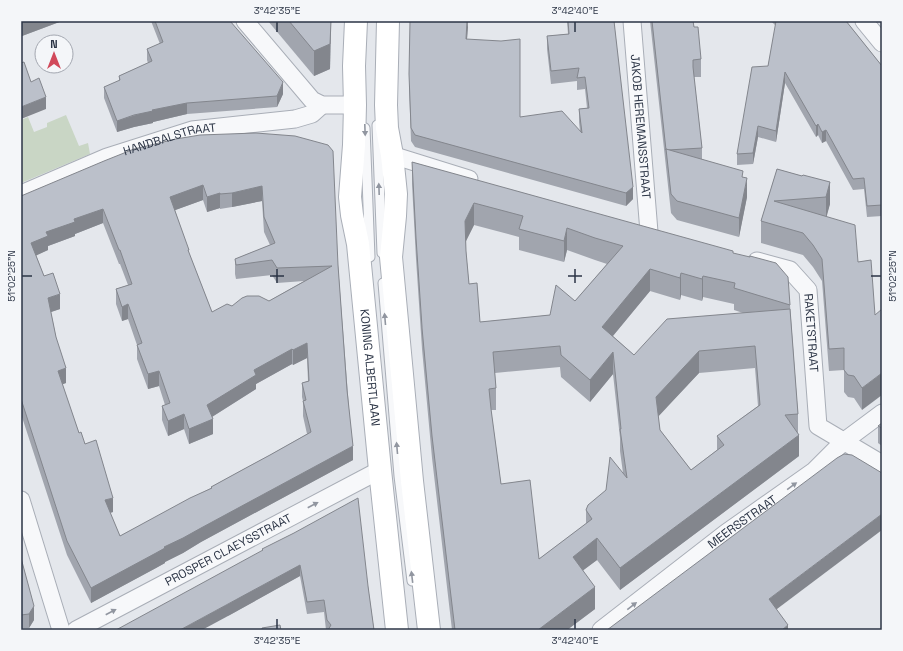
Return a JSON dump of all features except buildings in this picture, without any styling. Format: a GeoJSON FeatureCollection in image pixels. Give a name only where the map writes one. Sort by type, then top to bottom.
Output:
{"type":"FeatureCollection","features":[{"type":"Feature","properties":{"kind":"street"},"geometry":{"type":"LineString","coordinates":[[245,21],[312,100],[322,105],[368,109]]}},
{"type":"Feature","properties":{"kind":"street","name":"KONING ALBERTLAAN"},"geometry":{"type":"LineString","coordinates":[[356,21],[354,66],[368,109],[387,128],[392,155],[396,194],[391,257],[412,481],[429,630]]}},
{"type":"Feature","properties":{"kind":"street","name":"KONING ALBERTLAAN"},"geometry":{"type":"LineString","coordinates":[[388,21],[368,109],[354,145],[350,197],[358,244],[385,469],[397,630]]}},
{"type":"Feature","properties":{"kind":"street","name":"JAKOB HEREMANSSTRAAT"},"geometry":{"type":"LineString","coordinates":[[632,21],[649,232]]}},
{"type":"Feature","properties":{"kind":"street"},"geometry":{"type":"LineString","coordinates":[[864,21],[882,43]]}},
{"type":"Feature","properties":{"kind":"street","name":"HANDBALSTRAAT"},"geometry":{"type":"LineString","coordinates":[[21,194],[107,156],[192,130],[295,119],[312,114],[322,105]]}},
{"type":"Feature","properties":{"kind":"street"},"geometry":{"type":"LineString","coordinates":[[392,155],[485,184]]}},
{"type":"Feature","properties":{"kind":"street","name":"RAKETSTRAAT"},"geometry":{"type":"LineString","coordinates":[[746,258],[790,270],[808,290],[818,426],[843,442]]}},
{"type":"Feature","properties":{"kind":"street","name":"MEERSSTRAAT"},"geometry":{"type":"LineString","coordinates":[[601,630],[726,533],[814,471],[843,442],[882,413]]}},
{"type":"Feature","properties":{"kind":"street"},"geometry":{"type":"LineString","coordinates":[[843,442],[882,464]]}},
{"type":"Feature","properties":{"kind":"street","name":"PROSPER CLAEYSSTRAAT"},"geometry":{"type":"LineString","coordinates":[[76,630],[385,469]]}},
{"type":"Feature","properties":{"kind":"street"},"geometry":{"type":"LineString","coordinates":[[21,500],[61,630]]}},
{"type":"Feature","properties":{"kind":"lane"},"geometry":{"type":"LineString","coordinates":[[368,109],[370,266]]}},
{"type":"Feature","properties":{"kind":"lane"},"geometry":{"type":"LineString","coordinates":[[368,109],[383,270],[399,476],[414,591]]}},
{"type":"Feature","properties":{"kind":"lane"},"geometry":{"type":"LineString","coordinates":[[371,282],[371,298],[381,390]]}},
{"type":"Feature","properties":{"kind":"lane"},"geometry":{"type":"LineString","coordinates":[[385,469],[392,491]]}},
{"type":"Feature","properties":{"kind":"green space"},"geometry":{"type":"Polygon","coordinates":[[[66,115],[79,146],[88,143],[90,154],[21,183],[21,120],[28,117],[34,132],[47,127],[47,123],[66,115]]]}}]}
